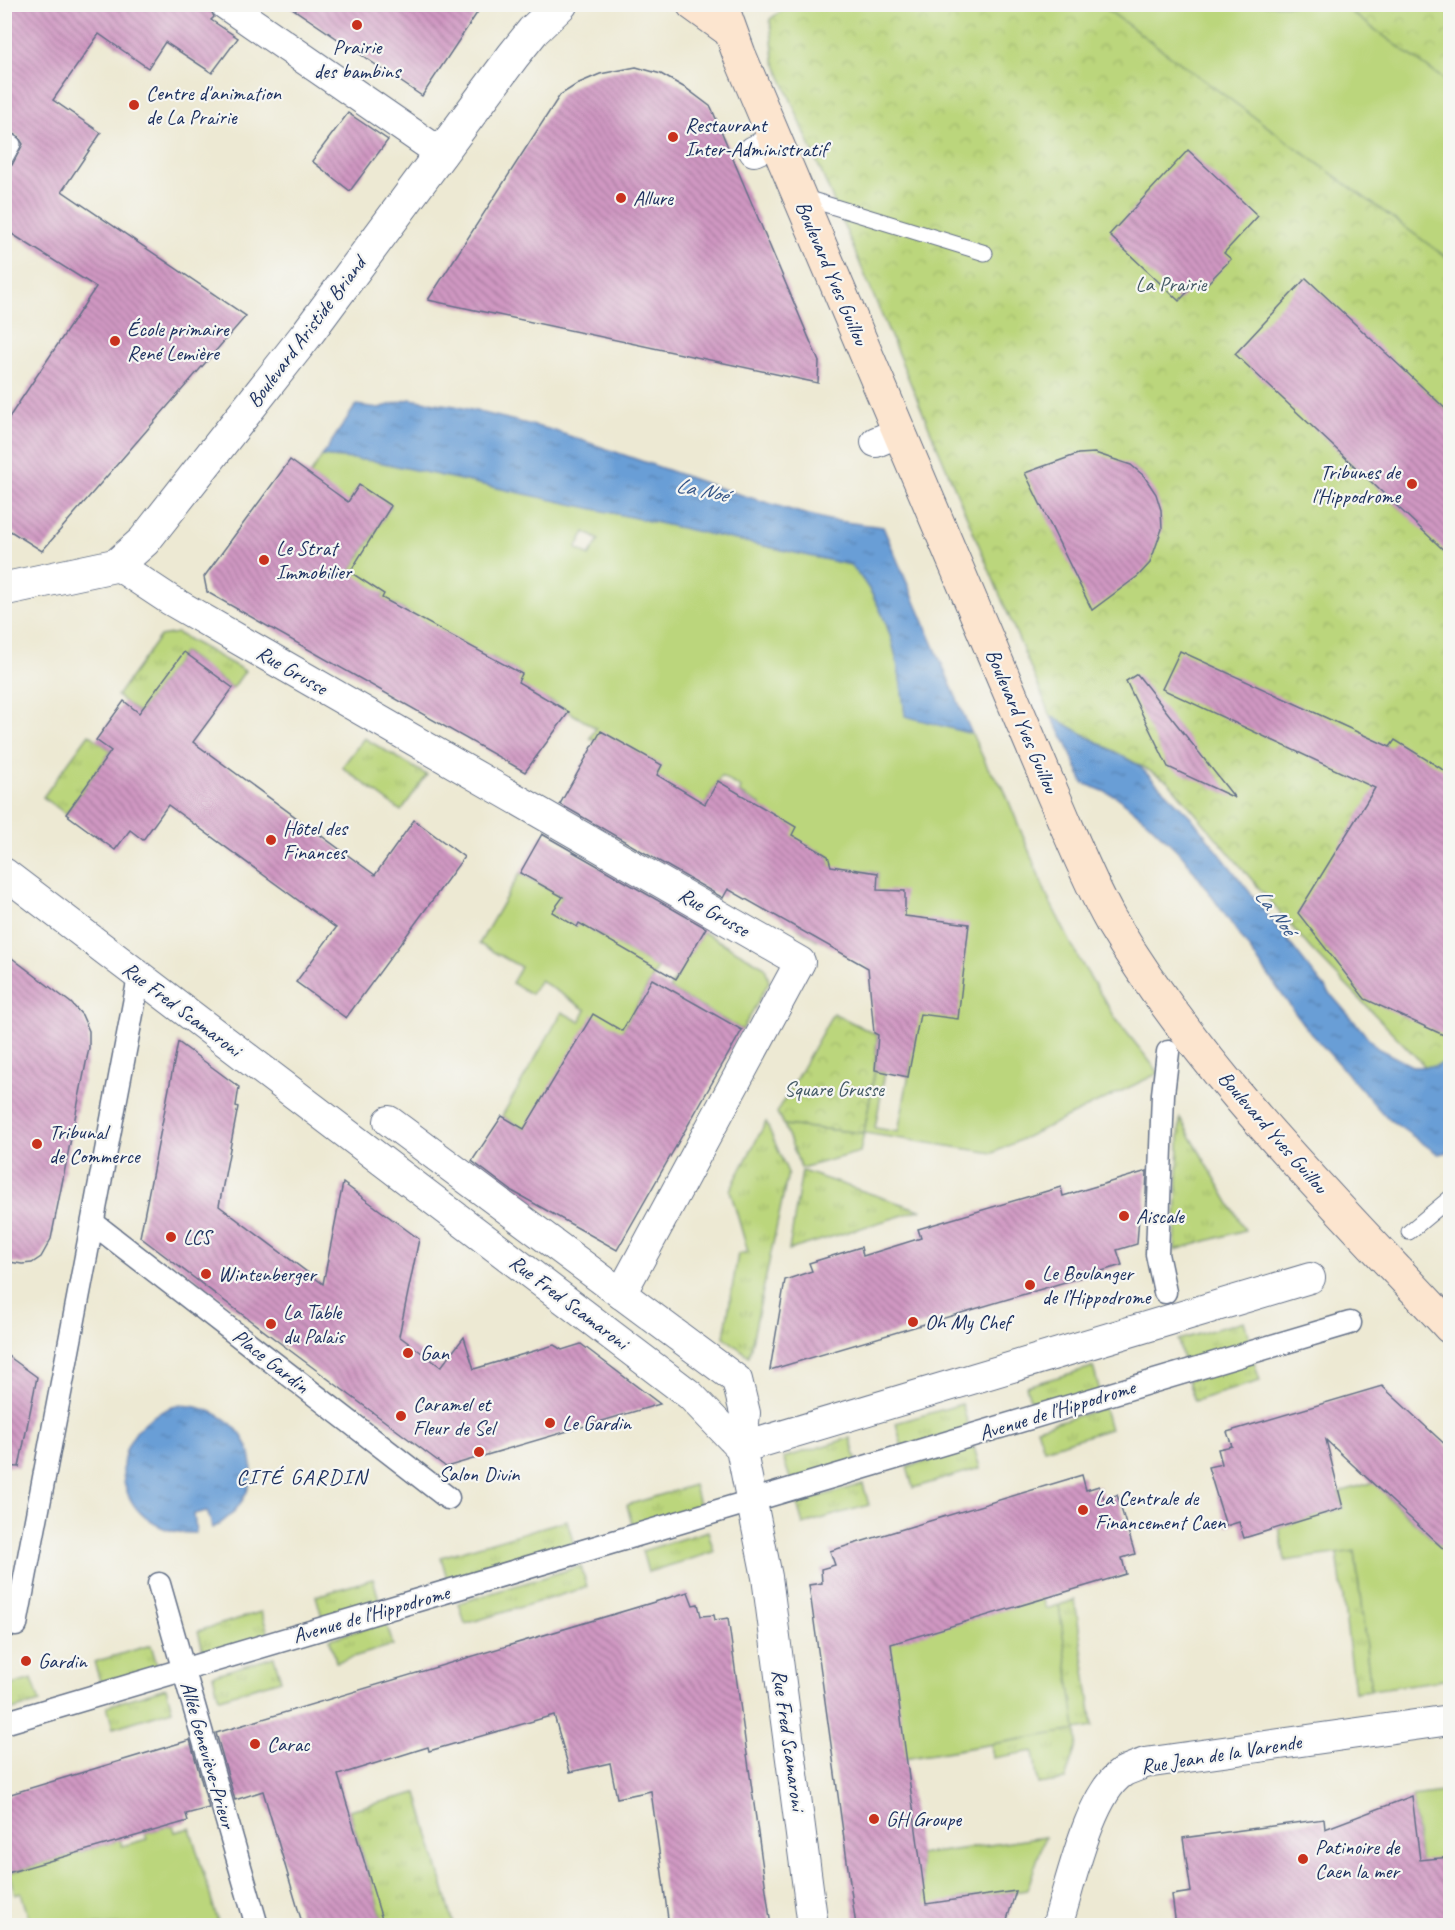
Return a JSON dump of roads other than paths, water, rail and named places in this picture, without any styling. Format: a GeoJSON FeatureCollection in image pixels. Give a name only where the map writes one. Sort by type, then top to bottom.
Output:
{"type":"FeatureCollection","features":[{"type":"Feature","properties":{"kind":"main road","name":"Boulevard Yves Guillou"},"geometry":{"type":"LineString","coordinates":[[693,4],[725,17],[765,146],[800,196],[888,437],[1110,919],[1181,1023],[1244,1101],[1359,1231],[1450,1328]]}},
{"type":"Feature","properties":{"kind":"street"},"geometry":{"type":"LineString","coordinates":[[225,4],[442,154]]}},
{"type":"Feature","properties":{"kind":"street","name":"Boulevard Aristide Briand"},"geometry":{"type":"LineString","coordinates":[[4,589],[117,565],[144,541],[307,333],[526,39],[561,4]]}},
{"type":"Feature","properties":{"kind":"street","name":"Rue Grusse"},"geometry":{"type":"LineString","coordinates":[[117,565],[170,600],[800,962],[621,1294]]}},
{"type":"Feature","properties":{"kind":"street","name":"Rue Fred Scamaroni"},"geometry":{"type":"LineString","coordinates":[[4,873],[690,1395],[741,1448],[767,1577],[813,1926]]}},
{"type":"Feature","properties":{"kind":"street"},"geometry":{"type":"LineString","coordinates":[[16,1626],[139,977]]}},
{"type":"Feature","properties":{"kind":"street"},"geometry":{"type":"LineString","coordinates":[[1165,1292],[1157,1254],[1163,1094],[1168,1052]]}},
{"type":"Feature","properties":{"kind":"street"},"geometry":{"type":"LineString","coordinates":[[390,1121],[737,1380],[745,1413],[741,1448],[1310,1278]]}},
{"type":"Feature","properties":{"kind":"street","name":"Place Gardin"},"geometry":{"type":"LineString","coordinates":[[93,1223],[448,1498]]}},
{"type":"Feature","properties":{"kind":"street","name":"Avenue de l'Hippodrome"},"geometry":{"type":"LineString","coordinates":[[764,1497],[1350,1323]]}},
{"type":"Feature","properties":{"kind":"street","name":"Avenue de l'Hippodrome"},"geometry":{"type":"LineString","coordinates":[[4,1723],[738,1505]]}},
{"type":"Feature","properties":{"kind":"street","name":"Allée Geneviève-Prieur"},"geometry":{"type":"LineString","coordinates":[[159,1584],[257,1926]]}},
{"type":"Feature","properties":{"kind":"street","name":"Rue Jean de la Varende"},"geometry":{"type":"LineString","coordinates":[[1057,1926],[1094,1811],[1105,1791],[1123,1773],[1156,1761],[1450,1720]]}},
{"type":"Feature","properties":{"kind":"lane"},"geometry":{"type":"LineString","coordinates":[[4,139],[13,144],[4,160]]}},
{"type":"Feature","properties":{"kind":"lane"},"geometry":{"type":"LineString","coordinates":[[800,196],[985,253]]}},
{"type":"Feature","properties":{"kind":"lane"},"geometry":{"type":"LineString","coordinates":[[1409,1232],[1450,1198]]}},
{"type":"Feature","properties":{"kind":"water","name":"La Noé"},"geometry":{"type":"Polygon","coordinates":[[[410,399],[455,406],[552,430],[725,490],[801,513],[829,520],[883,527],[972,734],[905,716],[896,655],[884,617],[875,599],[851,565],[374,461],[322,456],[356,405],[379,408],[410,399]]]}},
{"type":"Feature","properties":{"kind":"water"},"geometry":{"type":"Polygon","coordinates":[[[1051,716],[1138,765],[1191,817],[1320,982],[1377,1048],[1414,1067],[1435,1066],[1450,1060],[1449,1152],[1438,1154],[1386,1117],[1303,1024],[1184,857],[1148,822],[1116,796],[1083,783],[1066,742],[1051,716]]]}},
{"type":"Feature","properties":{"kind":"water"},"geometry":{"type":"Polygon","coordinates":[[[179,1405],[205,1410],[226,1420],[241,1435],[250,1453],[252,1472],[247,1492],[234,1511],[213,1528],[207,1511],[194,1514],[196,1533],[168,1529],[146,1518],[131,1500],[124,1479],[124,1457],[134,1436],[152,1418],[179,1405]]]}},
{"type":"Feature","properties":{"kind":"place","name":"Prairie des bambins"},"geometry":{"type":"Point","coordinates":[357,25]}},
{"type":"Feature","properties":{"kind":"place","name":"Centre d'animation de La Prairie"},"geometry":{"type":"Point","coordinates":[134,105]}},
{"type":"Feature","properties":{"kind":"place","name":"Restaurant Inter-Administratif"},"geometry":{"type":"Point","coordinates":[673,137]}},
{"type":"Feature","properties":{"kind":"place","name":"Allure"},"geometry":{"type":"Point","coordinates":[621,198]}},
{"type":"Feature","properties":{"kind":"place","name":"École primaire René Lemière"},"geometry":{"type":"Point","coordinates":[115,341]}},
{"type":"Feature","properties":{"kind":"place","name":"Tribunes de l'Hippodrome"},"geometry":{"type":"Point","coordinates":[1412,484]}},
{"type":"Feature","properties":{"kind":"place","name":"Le Strat Immobilier"},"geometry":{"type":"Point","coordinates":[264,560]}},
{"type":"Feature","properties":{"kind":"place","name":"Hôtel des Finances"},"geometry":{"type":"Point","coordinates":[271,840]}},
{"type":"Feature","properties":{"kind":"place","name":"Tribunal de Commerce"},"geometry":{"type":"Point","coordinates":[37,1144]}},
{"type":"Feature","properties":{"kind":"place","name":"Aiscale"},"geometry":{"type":"Point","coordinates":[1124,1216]}},
{"type":"Feature","properties":{"kind":"place","name":"LCS"},"geometry":{"type":"Point","coordinates":[171,1237]}},
{"type":"Feature","properties":{"kind":"place","name":"Wintenberger"},"geometry":{"type":"Point","coordinates":[206,1274]}},
{"type":"Feature","properties":{"kind":"place","name":"Le Boulanger de l’Hippodrome"},"geometry":{"type":"Point","coordinates":[1030,1285]}},
{"type":"Feature","properties":{"kind":"place","name":"Oh My Chef"},"geometry":{"type":"Point","coordinates":[913,1322]}},
{"type":"Feature","properties":{"kind":"place","name":"La Table du Palais"},"geometry":{"type":"Point","coordinates":[271,1324]}},
{"type":"Feature","properties":{"kind":"place","name":"Gan"},"geometry":{"type":"Point","coordinates":[408,1353]}},
{"type":"Feature","properties":{"kind":"place","name":"Caramel et Fleur de Sel"},"geometry":{"type":"Point","coordinates":[401,1416]}},
{"type":"Feature","properties":{"kind":"place","name":"Le Gardin"},"geometry":{"type":"Point","coordinates":[550,1423]}},
{"type":"Feature","properties":{"kind":"place","name":"Salon Divin"},"geometry":{"type":"Point","coordinates":[479,1452]}},
{"type":"Feature","properties":{"kind":"place","name":"La Centrale de Financement Caen"},"geometry":{"type":"Point","coordinates":[1083,1510]}},
{"type":"Feature","properties":{"kind":"place","name":"Gardin"},"geometry":{"type":"Point","coordinates":[26,1661]}},
{"type":"Feature","properties":{"kind":"place","name":"Carac"},"geometry":{"type":"Point","coordinates":[255,1744]}},
{"type":"Feature","properties":{"kind":"place","name":"GH Groupe"},"geometry":{"type":"Point","coordinates":[874,1819]}},
{"type":"Feature","properties":{"kind":"place","name":"Patinoire de Caen la mer"},"geometry":{"type":"Point","coordinates":[1303,1859]}},
{"type":"Feature","properties":{"kind":"district","name":"CITÉ GARDIN"},"geometry":{"type":"Point","coordinates":[302,1476]}},
{"type":"Feature","properties":{"kind":"park label","name":"La Prairie"},"geometry":{"type":"Point","coordinates":[1171,284]}},
{"type":"Feature","properties":{"kind":"park label","name":"Square Grusse"},"geometry":{"type":"Point","coordinates":[834,1089]}}]}
